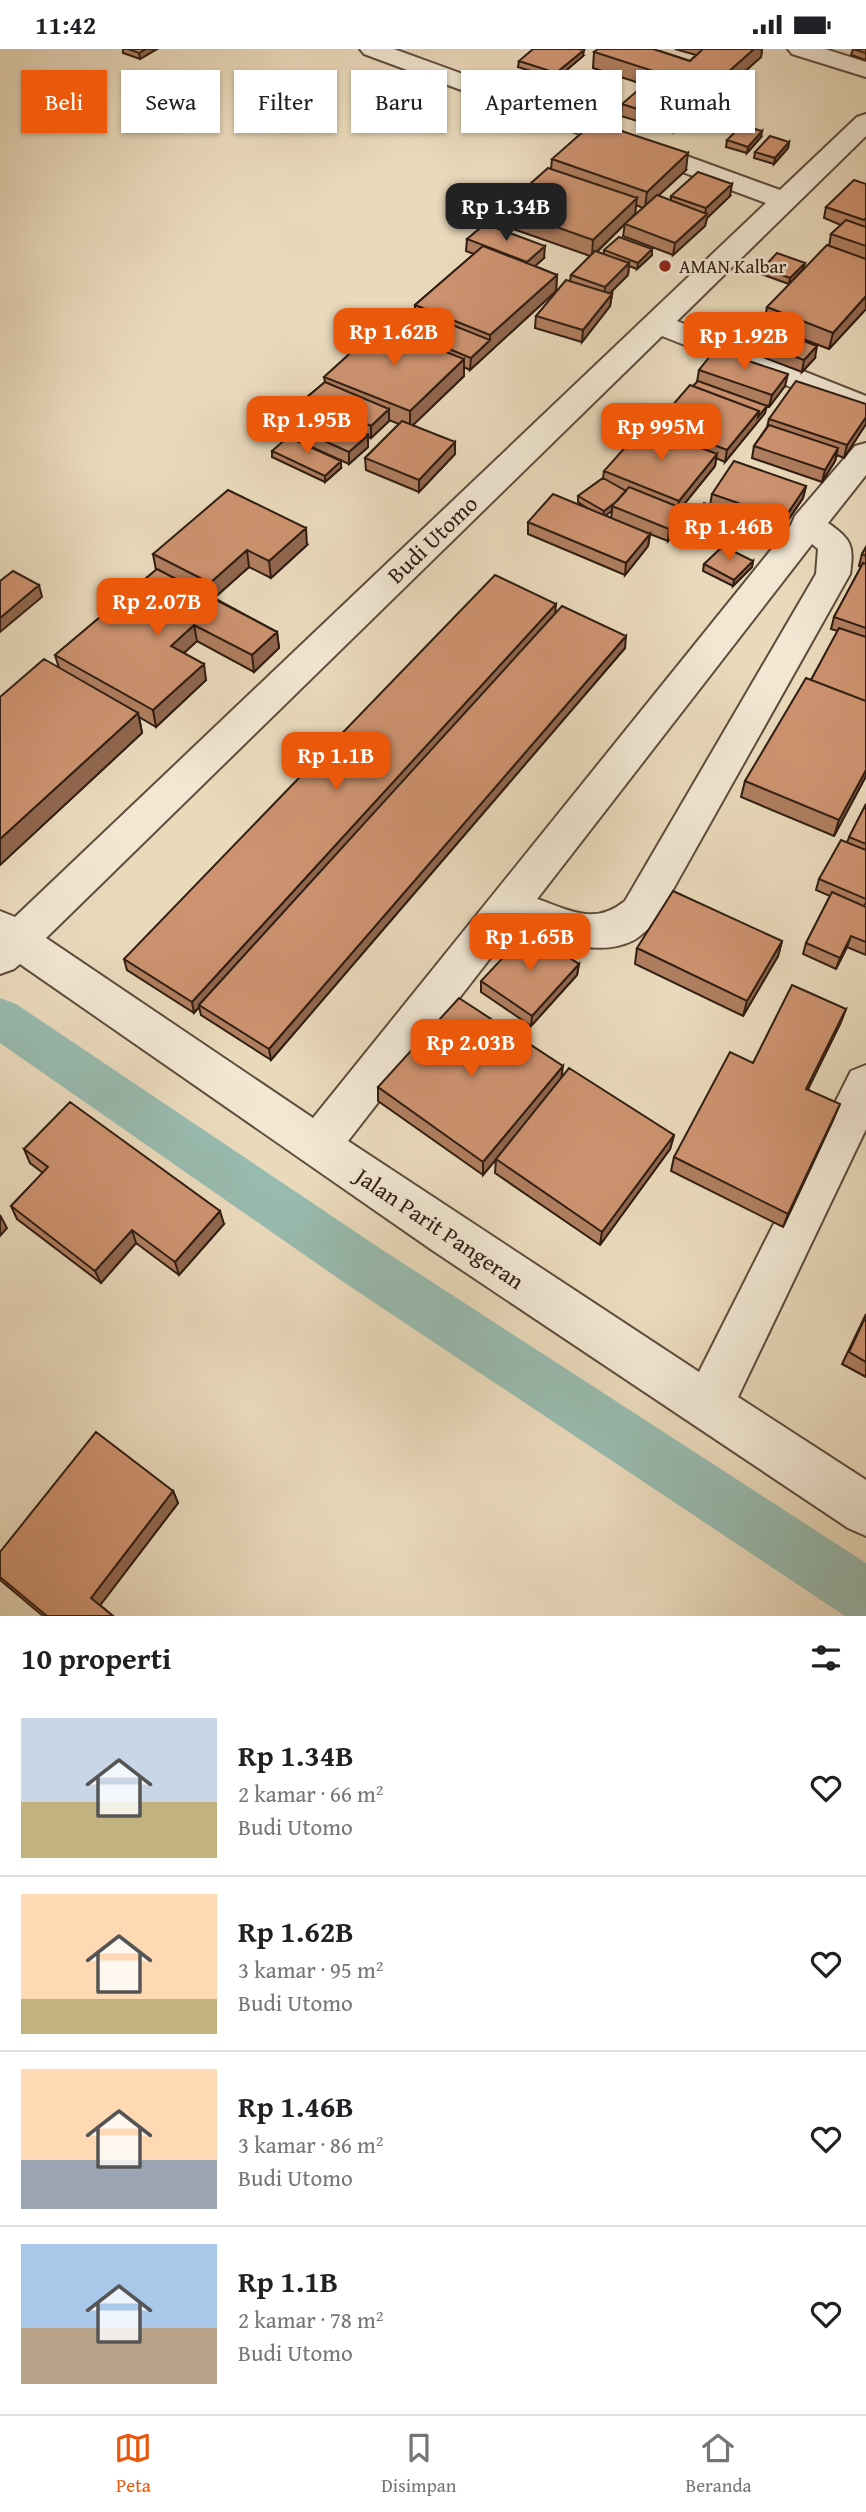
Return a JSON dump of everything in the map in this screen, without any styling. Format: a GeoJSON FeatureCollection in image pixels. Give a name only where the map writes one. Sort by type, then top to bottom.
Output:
{"type":"FeatureCollection","features":[{"type":"Feature","properties":{"kind":"street"},"geometry":{"type":"LineString","coordinates":[[372,49],[783,200]]}},
{"type":"Feature","properties":{"kind":"street"},"geometry":{"type":"LineString","coordinates":[[800,49],[866,70]]}},
{"type":"Feature","properties":{"kind":"street","name":"Budi Utomo"},"geometry":{"type":"LineString","coordinates":[[6,942],[866,122]]}},
{"type":"Feature","properties":{"kind":"street"},"geometry":{"type":"LineString","coordinates":[[656,323],[866,407]]}},
{"type":"Feature","properties":{"kind":"street"},"geometry":{"type":"LineString","coordinates":[[318,1146],[807,524],[866,453]]}},
{"type":"Feature","properties":{"kind":"street"},"geometry":{"type":"LineString","coordinates":[[509,906],[587,932],[619,929],[639,913],[833,575],[836,554],[834,544],[807,524]]}},
{"type":"Feature","properties":{"kind":"street","name":"Jalan Parit Pangeran"},"geometry":{"type":"LineString","coordinates":[[6,942],[866,1510]]}},
{"type":"Feature","properties":{"kind":"street"},"geometry":{"type":"LineString","coordinates":[[709,1404],[866,1084]]}},
{"type":"Feature","properties":{"kind":"building"},"geometry":{"type":"Polygon","coordinates":[[[128,49],[146,49],[139,53],[128,49]]]}},
{"type":"Feature","properties":{"kind":"building"},"geometry":{"type":"Polygon","coordinates":[[[533,49],[584,50],[560,70],[547,70],[519,61],[533,49]]]}},
{"type":"Feature","properties":{"kind":"building"},"geometry":{"type":"Polygon","coordinates":[[[598,49],[653,49],[690,61],[703,49],[754,49],[730,70],[650,70],[594,52],[598,49]]]}},
{"type":"Feature","properties":{"kind":"building"},"geometry":{"type":"Polygon","coordinates":[[[636,92],[636,108],[622,104],[636,92]]]}},
{"type":"Feature","properties":{"kind":"building"},"geometry":{"type":"Polygon","coordinates":[[[755,129],[762,131],[748,147],[727,140],[734,133],[755,133],[755,129]]]}},
{"type":"Feature","properties":{"kind":"building"},"geometry":{"type":"Polygon","coordinates":[[[622,131],[688,153],[647,192],[552,159],[582,133],[622,131]]]}},
{"type":"Feature","properties":{"kind":"building"},"geometry":{"type":"Polygon","coordinates":[[[770,136],[789,142],[775,158],[755,152],[770,136]]]}},
{"type":"Feature","properties":{"kind":"building"},"geometry":{"type":"Polygon","coordinates":[[[548,168],[637,198],[593,240],[503,208],[548,168]]]}},
{"type":"Feature","properties":{"kind":"building"},"geometry":{"type":"Polygon","coordinates":[[[698,172],[732,184],[706,208],[671,196],[698,172]]]}},
{"type":"Feature","properties":{"kind":"building"},"geometry":{"type":"Polygon","coordinates":[[[854,180],[866,184],[864,220],[826,207],[854,180]]]}},
{"type":"Feature","properties":{"kind":"building"},"geometry":{"type":"Polygon","coordinates":[[[657,195],[707,214],[675,243],[625,224],[657,195]]]}},
{"type":"Feature","properties":{"kind":"building"},"geometry":{"type":"Polygon","coordinates":[[[846,220],[866,227],[866,246],[831,234],[846,220]]]}},
{"type":"Feature","properties":{"kind":"building"},"geometry":{"type":"Polygon","coordinates":[[[485,224],[545,246],[527,262],[467,239],[485,224]]]}},
{"type":"Feature","properties":{"kind":"building"},"geometry":{"type":"Polygon","coordinates":[[[619,237],[652,249],[638,263],[604,250],[619,237]]]}},
{"type":"Feature","properties":{"kind":"building"},"geometry":{"type":"Polygon","coordinates":[[[827,245],[866,259],[866,296],[833,333],[767,307],[827,245]]]}},
{"type":"Feature","properties":{"kind":"building"},"geometry":{"type":"Polygon","coordinates":[[[483,246],[557,275],[490,335],[415,305],[483,246]]]}},
{"type":"Feature","properties":{"kind":"building"},"geometry":{"type":"Polygon","coordinates":[[[595,251],[629,263],[605,287],[571,275],[595,251]]]}},
{"type":"Feature","properties":{"kind":"building"},"geometry":{"type":"Polygon","coordinates":[[[777,253],[805,263],[790,278],[763,268],[777,253]]]}},
{"type":"Feature","properties":{"kind":"building"},"geometry":{"type":"Polygon","coordinates":[[[566,280],[612,294],[583,330],[536,316],[566,280]]]}},
{"type":"Feature","properties":{"kind":"building"},"geometry":{"type":"Polygon","coordinates":[[[415,310],[490,340],[471,358],[395,327],[415,310]]]}},
{"type":"Feature","properties":{"kind":"building"},"geometry":{"type":"Polygon","coordinates":[[[732,314],[817,346],[804,360],[720,328],[732,314]]]}},
{"type":"Feature","properties":{"kind":"building"},"geometry":{"type":"Polygon","coordinates":[[[380,326],[464,359],[410,411],[324,377],[380,326]]]}},
{"type":"Feature","properties":{"kind":"building"},"geometry":{"type":"Polygon","coordinates":[[[715,350],[788,374],[772,395],[699,370],[715,350]]]}},
{"type":"Feature","properties":{"kind":"building"},"geometry":{"type":"Polygon","coordinates":[[[698,381],[767,406],[758,417],[759,411],[693,386],[698,381]]]}},
{"type":"Feature","properties":{"kind":"building"},"geometry":{"type":"Polygon","coordinates":[[[796,381],[866,404],[866,417],[847,445],[769,419],[796,381]]]}},
{"type":"Feature","properties":{"kind":"building"},"geometry":{"type":"Polygon","coordinates":[[[325,382],[389,409],[371,426],[306,398],[325,382]]]}},
{"type":"Feature","properties":{"kind":"building"},"geometry":{"type":"Polygon","coordinates":[[[690,385],[759,411],[727,450],[657,423],[690,385]]]}},
{"type":"Feature","properties":{"kind":"building"},"geometry":{"type":"Polygon","coordinates":[[[312,410],[368,435],[349,452],[293,427],[312,410]]]}},
{"type":"Feature","properties":{"kind":"building"},"geometry":{"type":"Polygon","coordinates":[[[402,421],[455,442],[419,480],[365,458],[402,421]]]}},
{"type":"Feature","properties":{"kind":"building"},"geometry":{"type":"Polygon","coordinates":[[[769,425],[838,448],[825,470],[754,446],[769,425]]]}},
{"type":"Feature","properties":{"kind":"building"},"geometry":{"type":"Polygon","coordinates":[[[644,426],[717,454],[679,501],[604,471],[644,426]]]}},
{"type":"Feature","properties":{"kind":"building"},"geometry":{"type":"Polygon","coordinates":[[[288,437],[341,461],[325,476],[272,451],[288,437]]]}},
{"type":"Feature","properties":{"kind":"building"},"geometry":{"type":"Polygon","coordinates":[[[734,461],[806,486],[784,519],[712,494],[734,461]]]}},
{"type":"Feature","properties":{"kind":"building"},"geometry":{"type":"Polygon","coordinates":[[[603,478],[626,491],[604,511],[578,496],[603,478]]]}},
{"type":"Feature","properties":{"kind":"building"},"geometry":{"type":"Polygon","coordinates":[[[629,487],[686,510],[669,529],[612,506],[629,487]]]}},
{"type":"Feature","properties":{"kind":"building"},"geometry":{"type":"Polygon","coordinates":[[[228,490],[306,528],[269,561],[247,550],[210,583],[153,554],[228,490]]]}},
{"type":"Feature","properties":{"kind":"building"},"geometry":{"type":"Polygon","coordinates":[[[553,494],[650,534],[626,563],[528,522],[553,494]]]}},
{"type":"Feature","properties":{"kind":"building"},"geometry":{"type":"Polygon","coordinates":[[[704,503],[739,515],[724,539],[689,527],[704,503]]]}},
{"type":"Feature","properties":{"kind":"building"},"geometry":{"type":"Polygon","coordinates":[[[723,546],[753,561],[734,580],[704,564],[723,546]]]}},
{"type":"Feature","properties":{"kind":"building"},"geometry":{"type":"Polygon","coordinates":[[[863,563],[866,564],[866,628],[834,617],[863,563]]]}},
{"type":"Feature","properties":{"kind":"building"},"geometry":{"type":"Polygon","coordinates":[[[157,569],[277,632],[252,655],[194,625],[171,646],[204,664],[153,710],[55,655],[157,569]]]}},
{"type":"Feature","properties":{"kind":"building"},"geometry":{"type":"Polygon","coordinates":[[[13,571],[39,585],[0,618],[0,581],[13,571]]]}},
{"type":"Feature","properties":{"kind":"building"},"geometry":{"type":"Polygon","coordinates":[[[495,575],[556,604],[192,1002],[124,959],[495,575]]]}},
{"type":"Feature","properties":{"kind":"building"},"geometry":{"type":"Polygon","coordinates":[[[562,606],[626,636],[269,1049],[199,1005],[562,606]]]}},
{"type":"Feature","properties":{"kind":"building"},"geometry":{"type":"Polygon","coordinates":[[[839,628],[866,637],[866,701],[811,680],[839,628]]]}},
{"type":"Feature","properties":{"kind":"building"},"geometry":{"type":"Polygon","coordinates":[[[44,659],[138,713],[0,839],[0,697],[44,659]]]}},
{"type":"Feature","properties":{"kind":"building"},"geometry":{"type":"Polygon","coordinates":[[[806,678],[866,701],[866,770],[839,820],[745,781],[806,678]]]}},
{"type":"Feature","properties":{"kind":"building"},"geometry":{"type":"Polygon","coordinates":[[[866,804],[866,844],[849,837],[866,804]]]}},
{"type":"Feature","properties":{"kind":"building"},"geometry":{"type":"Polygon","coordinates":[[[841,840],[866,850],[866,899],[819,879],[841,840]]]}},
{"type":"Feature","properties":{"kind":"building"},"geometry":{"type":"Polygon","coordinates":[[[673,891],[782,941],[747,1001],[637,948],[673,891]]]}},
{"type":"Feature","properties":{"kind":"building"},"geometry":{"type":"Polygon","coordinates":[[[832,892],[866,907],[866,942],[851,936],[840,958],[806,943],[832,892]]]}},
{"type":"Feature","properties":{"kind":"building"},"geometry":{"type":"Polygon","coordinates":[[[528,931],[579,964],[532,1016],[481,981],[528,931]]]}},
{"type":"Feature","properties":{"kind":"building"},"geometry":{"type":"Polygon","coordinates":[[[792,985],[846,1009],[806,1089],[840,1104],[788,1214],[674,1157],[730,1052],[753,1063],[792,985]]]}},
{"type":"Feature","properties":{"kind":"building"},"geometry":{"type":"Polygon","coordinates":[[[459,998],[563,1066],[483,1162],[378,1087],[459,998]]]}},
{"type":"Feature","properties":{"kind":"building"},"geometry":{"type":"Polygon","coordinates":[[[569,1068],[674,1135],[602,1232],[496,1159],[569,1068]]]}},
{"type":"Feature","properties":{"kind":"building"},"geometry":{"type":"Polygon","coordinates":[[[70,1102],[220,1211],[175,1262],[132,1230],[95,1271],[11,1206],[48,1167],[24,1149],[70,1102]]]}},
{"type":"Feature","properties":{"kind":"building"},"geometry":{"type":"Polygon","coordinates":[[[866,1316],[866,1362],[849,1352],[866,1316]]]}},
{"type":"Feature","properties":{"kind":"building"},"geometry":{"type":"Polygon","coordinates":[[[96,1432],[173,1491],[91,1598],[113,1616],[47,1616],[0,1577],[0,1552],[96,1432]]]}},
{"type":"Feature","properties":{"kind":"waterway"},"geometry":{"type":"LineString","coordinates":[[0,1018],[360,1264],[866,1596]]}},
{"type":"Feature","properties":{"kind":"place","name":"AMAN Kalbar"},"geometry":{"type":"Point","coordinates":[665,266]}}]}
